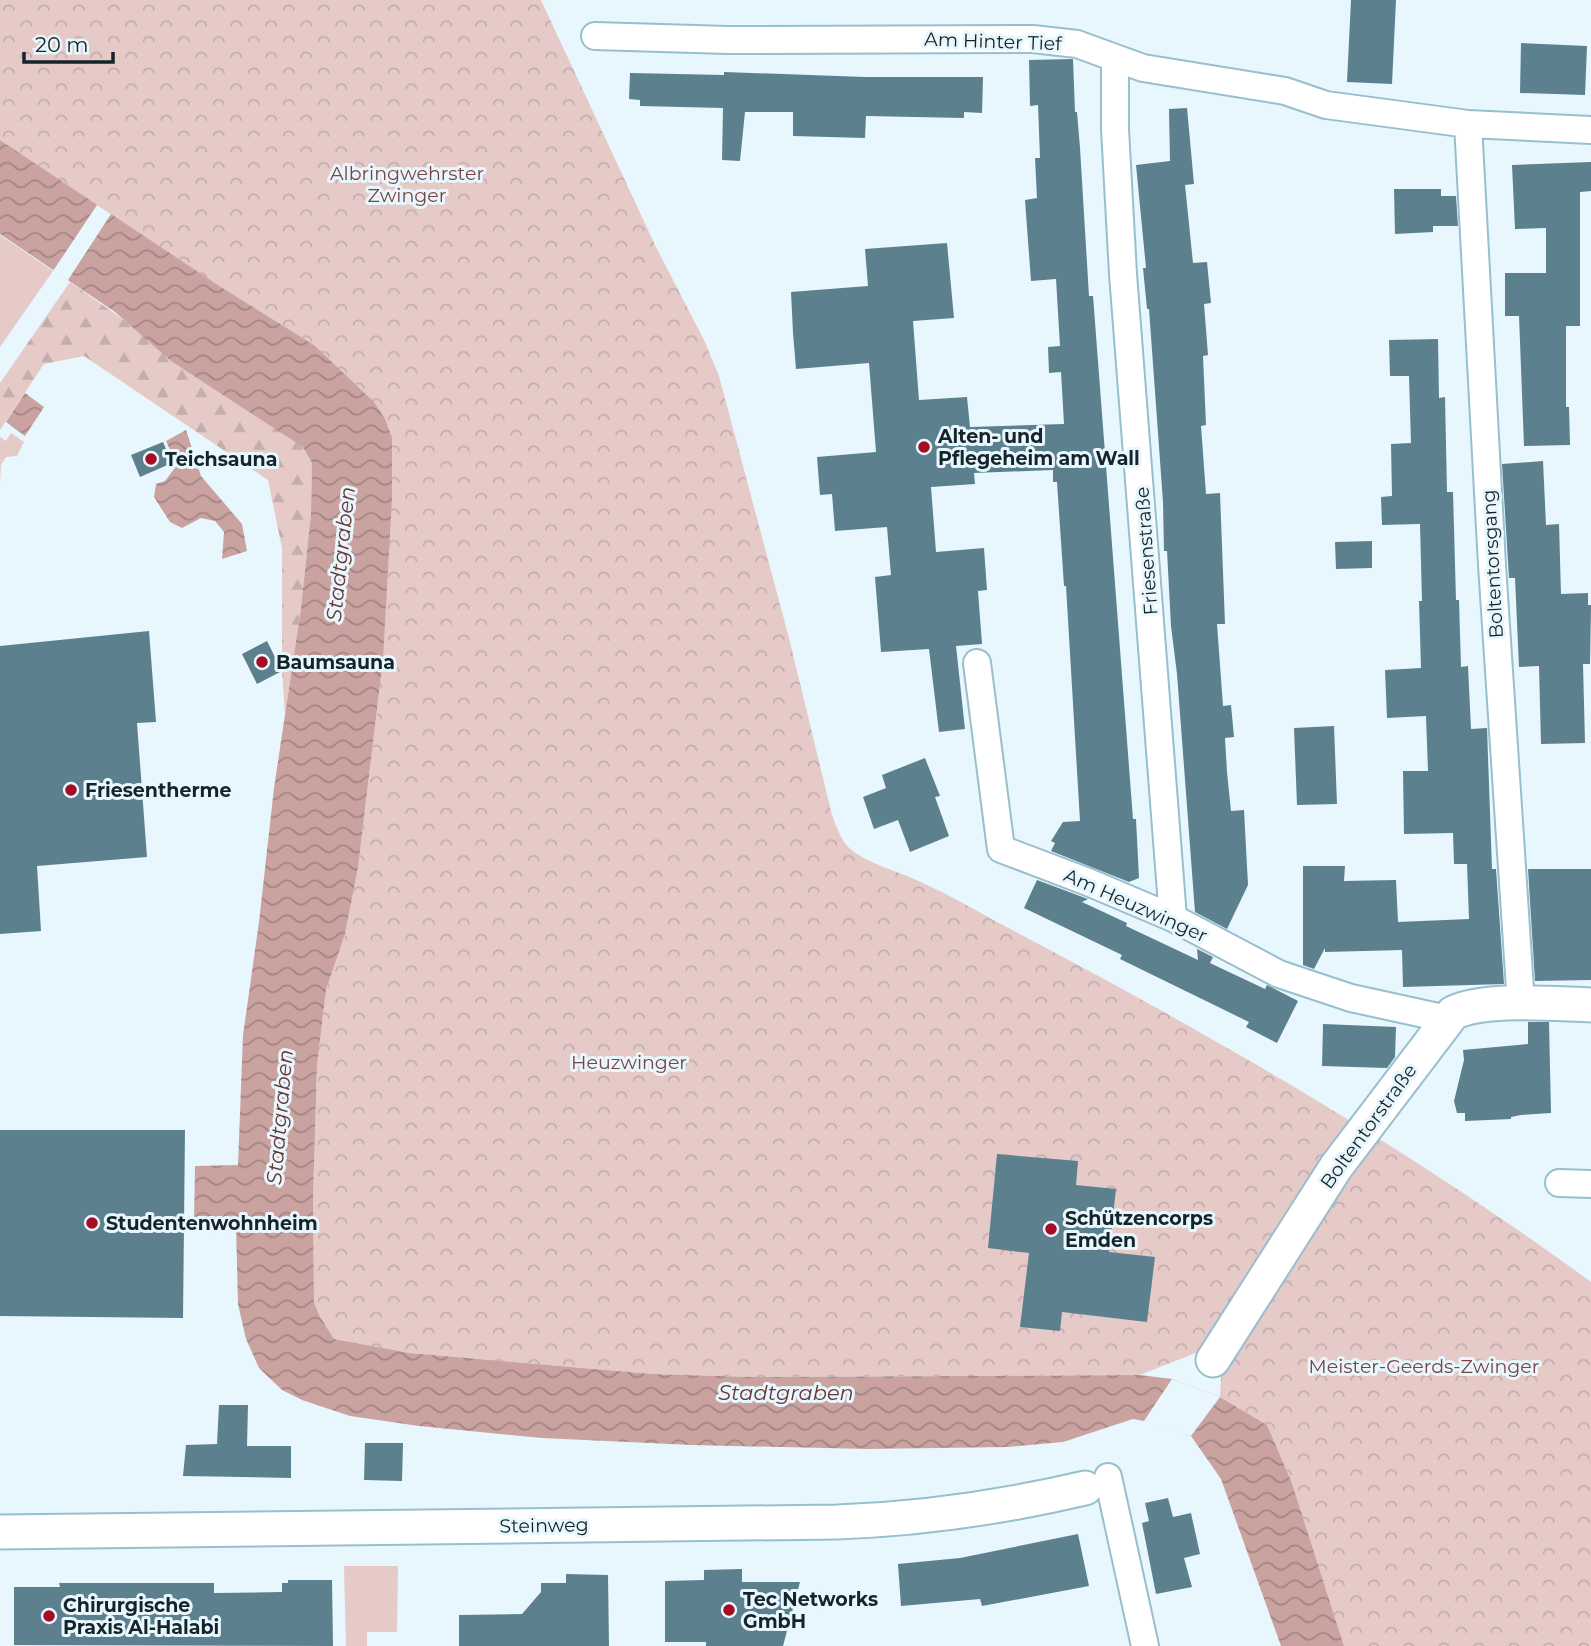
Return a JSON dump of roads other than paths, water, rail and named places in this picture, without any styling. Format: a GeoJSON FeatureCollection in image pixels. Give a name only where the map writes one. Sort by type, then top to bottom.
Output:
{"type":"FeatureCollection","features":[{"type":"Feature","properties":{"kind":"street","name":"Am Hinter Tief"},"geometry":{"type":"LineString","coordinates":[[595,36],[728,40],[1033,39],[1077,44],[1143,68],[1285,90],[1326,105],[1468,124],[1591,130]]}},
{"type":"Feature","properties":{"kind":"street","name":"Friesenstraße"},"geometry":{"type":"LineString","coordinates":[[1115,58],[1115,129],[1123,274],[1173,918]]}},
{"type":"Feature","properties":{"kind":"street","name":"Boltentorsgang"},"geometry":{"type":"LineString","coordinates":[[1468,124],[1492,565],[1521,1004]]}},
{"type":"Feature","properties":{"kind":"street","name":"Am Heuzwinger"},"geometry":{"type":"LineString","coordinates":[[977,663],[1001,849],[1173,918],[1279,974],[1351,998],[1447,1019]]}},
{"type":"Feature","properties":{"kind":"street"},"geometry":{"type":"LineString","coordinates":[[1447,1019],[1453,1013],[1473,1006],[1591,1004]]}},
{"type":"Feature","properties":{"kind":"street","name":"Boltentorstraße"},"geometry":{"type":"LineString","coordinates":[[1213,1360],[1336,1167],[1447,1019]]}},
{"type":"Feature","properties":{"kind":"street"},"geometry":{"type":"LineString","coordinates":[[1559,1183],[1591,1184]]}},
{"type":"Feature","properties":{"kind":"street"},"geometry":{"type":"LineString","coordinates":[[1096,1483],[1144,1646]]}},
{"type":"Feature","properties":{"kind":"street","name":"Steinweg"},"geometry":{"type":"LineString","coordinates":[[0,1532],[847,1522],[1000,1505],[1096,1483]]}},
{"type":"Feature","properties":{"kind":"water","name":"Stadtgraben"},"geometry":{"type":"Polygon","coordinates":[[[0,140],[221,287],[314,345],[374,402],[385,419],[392,438],[392,498],[383,659],[358,868],[345,934],[326,990],[317,1066],[313,1199],[314,1302],[334,1339],[410,1353],[652,1374],[752,1377],[1140,1375],[1172,1379],[1220,1397],[1267,1425],[1292,1483],[1344,1646],[1281,1646],[1221,1479],[1191,1436],[1150,1422],[1133,1419],[1063,1442],[1008,1447],[867,1449],[542,1438],[350,1416],[302,1400],[282,1390],[259,1368],[246,1339],[238,1304],[236,1224],[194,1221],[195,1166],[238,1165],[243,1035],[274,788],[301,608],[311,513],[312,463],[303,447],[171,361],[115,312],[0,234],[0,140]]]}},
{"type":"Feature","properties":{"kind":"water"},"geometry":{"type":"Polygon","coordinates":[[[25,393],[44,407],[25,436],[6,422],[25,393]]]}},
{"type":"Feature","properties":{"kind":"water"},"geometry":{"type":"Polygon","coordinates":[[[186,430],[201,476],[242,524],[247,551],[222,559],[224,532],[215,521],[201,518],[182,528],[170,522],[154,497],[156,484],[165,481],[177,465],[166,441],[186,430]]]}},
{"type":"Feature","properties":{"kind":"place","name":"Alten- und Pflegeheim am Wall"},"geometry":{"type":"Point","coordinates":[924,447]}},
{"type":"Feature","properties":{"kind":"place","name":"Teichsauna"},"geometry":{"type":"Point","coordinates":[151,459]}},
{"type":"Feature","properties":{"kind":"place","name":"Baumsauna"},"geometry":{"type":"Point","coordinates":[262,662]}},
{"type":"Feature","properties":{"kind":"place","name":"Friesentherme"},"geometry":{"type":"Point","coordinates":[71,790]}},
{"type":"Feature","properties":{"kind":"place","name":"Studentenwohnheim"},"geometry":{"type":"Point","coordinates":[92,1223]}},
{"type":"Feature","properties":{"kind":"place","name":"Schützencorps Emden"},"geometry":{"type":"Point","coordinates":[1051,1229]}},
{"type":"Feature","properties":{"kind":"place","name":"Tec Networks GmbH"},"geometry":{"type":"Point","coordinates":[729,1610]}},
{"type":"Feature","properties":{"kind":"place","name":"Chirurgische Praxis Al-Halabi"},"geometry":{"type":"Point","coordinates":[49,1616]}},
{"type":"Feature","properties":{"kind":"park label","name":"Albringwehrster Zwinger"},"geometry":{"type":"Point","coordinates":[407,184]}},
{"type":"Feature","properties":{"kind":"park label","name":"Heuzwinger"},"geometry":{"type":"Point","coordinates":[629,1062]}},
{"type":"Feature","properties":{"kind":"park label","name":"Meister-Geerds-Zwinger"},"geometry":{"type":"Point","coordinates":[1424,1366]}}]}
